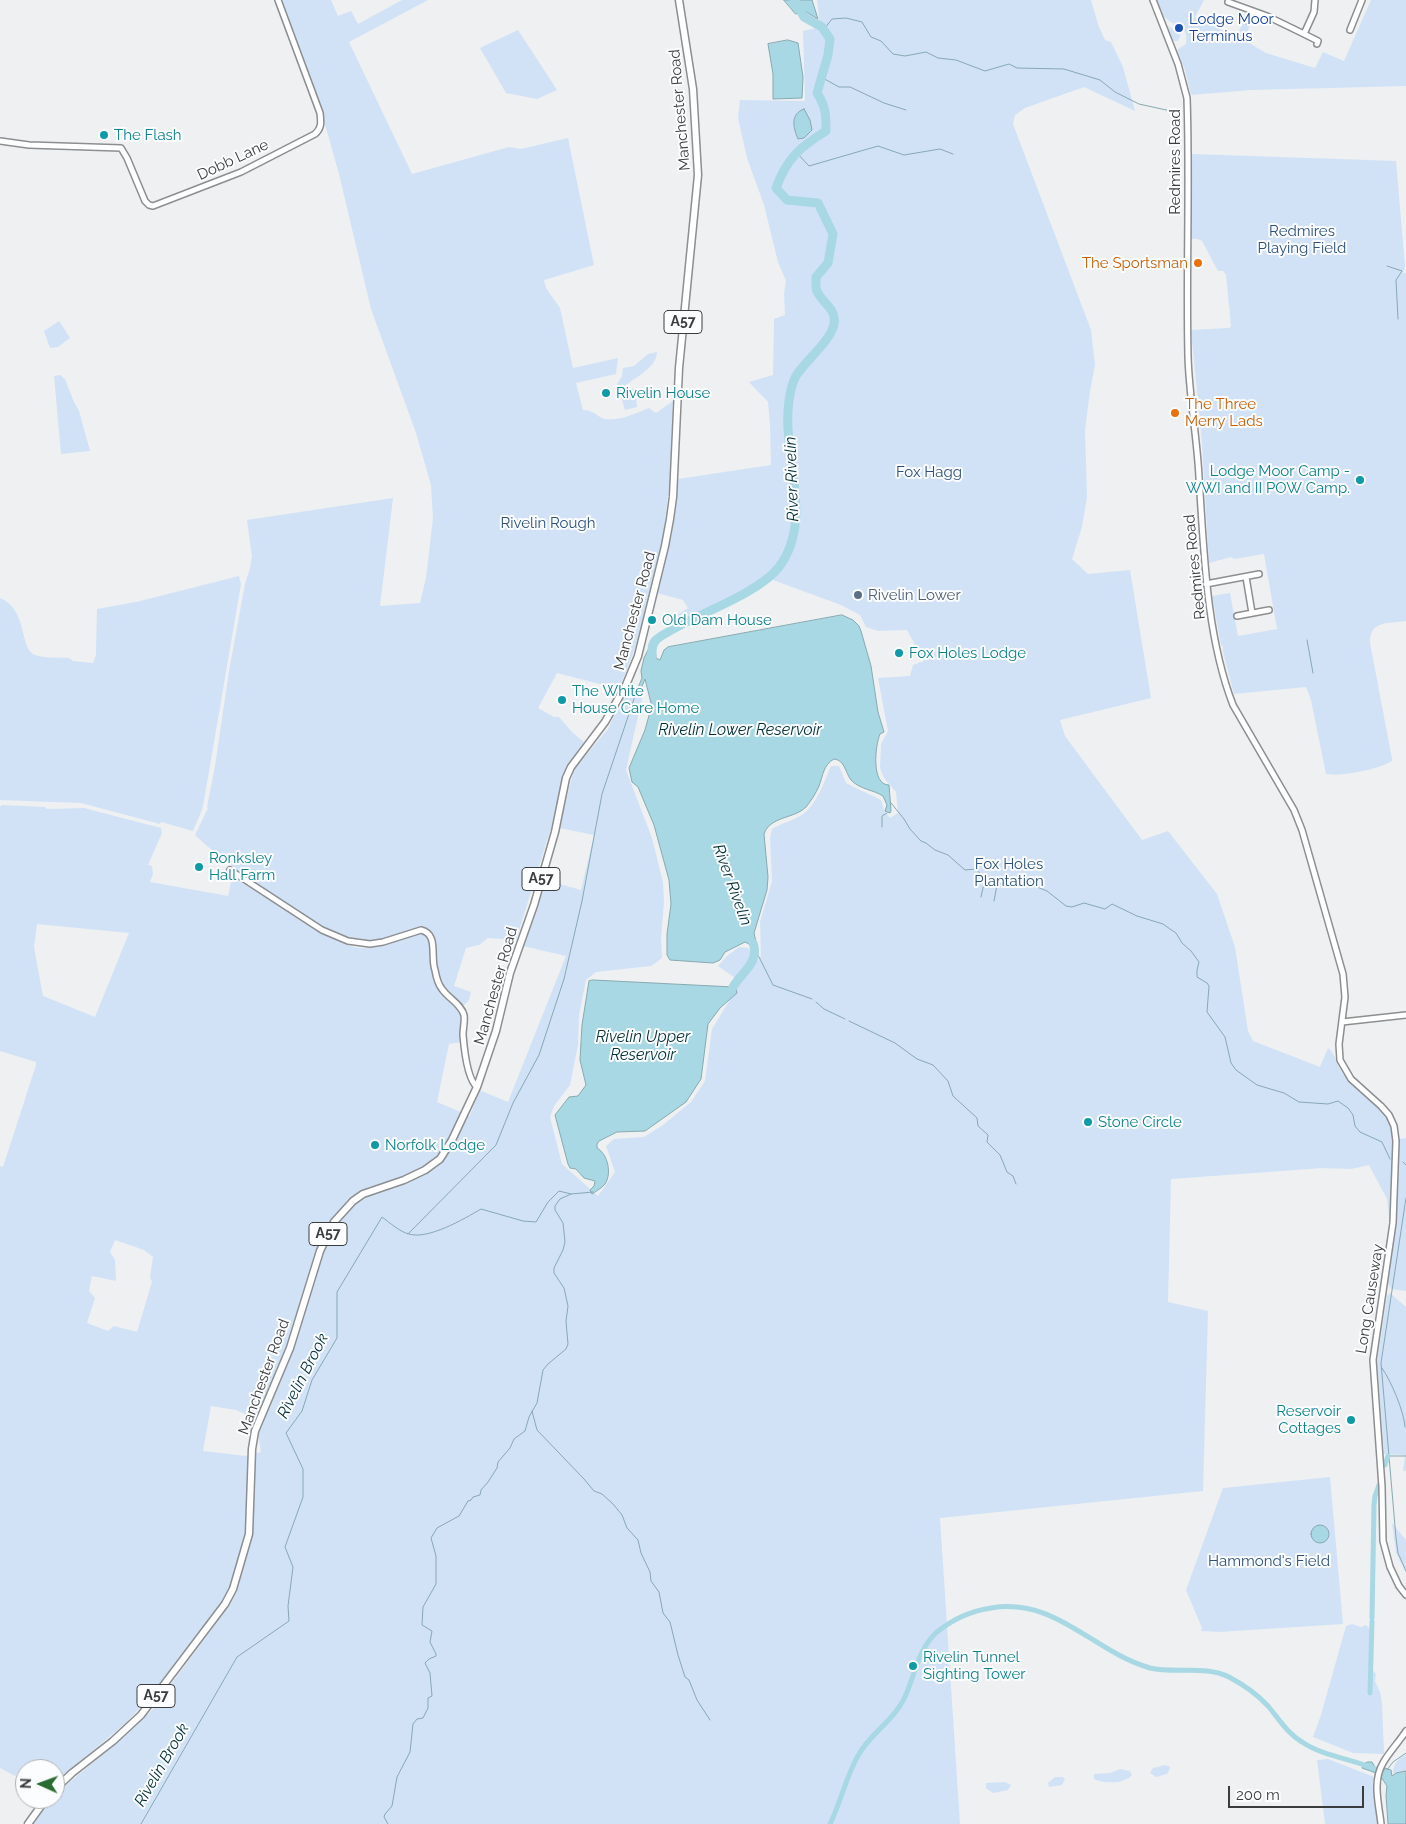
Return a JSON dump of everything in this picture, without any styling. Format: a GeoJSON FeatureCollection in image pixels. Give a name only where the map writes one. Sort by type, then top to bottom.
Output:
{"type":"FeatureCollection","features":[{"type":"Feature","properties":{"kind":"main road","name":"Manchester Road"},"geometry":{"type":"LineString","coordinates":[[65,1779],[113,1741],[141,1715],[221,1611],[229,1596],[249,1534],[252,1449],[255,1431],[290,1348],[320,1251],[334,1222],[343,1210],[362,1194],[416,1175],[440,1159],[452,1140],[477,1087],[496,1031],[510,973],[534,905],[556,832],[566,778],[577,756],[605,722],[633,671],[641,646],[665,546],[673,497],[679,368],[698,175],[693,89],[679,0]]}},
{"type":"Feature","properties":{"kind":"main road"},"geometry":{"type":"LineString","coordinates":[[28,1824],[39,1809]]}},
{"type":"Feature","properties":{"kind":"street","name":"Dobb Lane"},"geometry":{"type":"LineString","coordinates":[[0,141],[29,145],[121,148],[145,201],[153,206],[241,172],[315,134],[320,130],[321,126],[320,113],[278,0]]}},
{"type":"Feature","properties":{"kind":"street","name":"Redmires Road"},"geometry":{"type":"LineString","coordinates":[[1152,0],[1184,80],[1187,98],[1188,356],[1198,450],[1206,584],[1217,646],[1230,697],[1241,720],[1297,815],[1302,830],[1342,968],[1345,992],[1342,1022]]}},
{"type":"Feature","properties":{"kind":"street"},"geometry":{"type":"LineString","coordinates":[[1304,34],[1314,12],[1315,0]]}},
{"type":"Feature","properties":{"kind":"street"},"geometry":{"type":"LineString","coordinates":[[1350,30],[1362,0]]}},
{"type":"Feature","properties":{"kind":"street"},"geometry":{"type":"LineString","coordinates":[[1228,2],[1272,18],[1318,42]]}},
{"type":"Feature","properties":{"kind":"street"},"geometry":{"type":"LineString","coordinates":[[1248,20],[1252,11]]}},
{"type":"Feature","properties":{"kind":"street"},"geometry":{"type":"LineString","coordinates":[[1206,584],[1259,574]]}},
{"type":"Feature","properties":{"kind":"street"},"geometry":{"type":"LineString","coordinates":[[1246,577],[1252,613]]}},
{"type":"Feature","properties":{"kind":"street"},"geometry":{"type":"LineString","coordinates":[[1237,616],[1269,610]]}},
{"type":"Feature","properties":{"kind":"street"},"geometry":{"type":"LineString","coordinates":[[230,870],[322,930],[348,941],[370,944],[383,942],[421,930],[426,931],[431,936],[433,942],[434,968],[441,988],[462,1011],[464,1046],[471,1078],[473,1084],[477,1087]]}},
{"type":"Feature","properties":{"kind":"street"},"geometry":{"type":"LineString","coordinates":[[1342,1022],[1406,1014]]}},
{"type":"Feature","properties":{"kind":"street","name":"Long Causeway"},"geometry":{"type":"LineString","coordinates":[[1342,1022],[1338,1049],[1342,1066],[1351,1078],[1389,1116],[1394,1126],[1396,1141],[1393,1224],[1373,1360],[1382,1487],[1383,1541],[1390,1567],[1399,1586],[1406,1595]]}},
{"type":"Feature","properties":{"kind":"street"},"geometry":{"type":"LineString","coordinates":[[1381,1824],[1377,1790],[1378,1777],[1382,1766],[1406,1732]]}},
{"type":"Feature","properties":{"kind":"green space"},"geometry":{"type":"Polygon","coordinates":[[[279,0],[331,0],[338,16],[351,11],[358,24],[402,0],[428,0],[349,42],[412,174],[509,147],[521,149],[568,138],[594,265],[544,280],[546,288],[560,308],[573,368],[618,358],[616,374],[576,383],[583,410],[590,411],[605,419],[617,419],[649,408],[656,413],[673,401],[670,480],[663,537],[638,641],[619,689],[557,673],[538,708],[554,717],[559,717],[584,742],[567,765],[551,828],[516,940],[488,938],[479,945],[466,948],[454,986],[471,992],[469,1000],[459,1010],[462,1021],[461,1042],[449,1044],[437,1102],[470,1116],[479,1090],[508,1102],[566,956],[523,946],[545,880],[581,890],[594,835],[559,828],[574,769],[608,729],[627,690],[639,694],[645,685],[626,770],[652,838],[663,882],[662,958],[651,966],[596,972],[586,980],[579,1015],[578,1045],[570,1085],[554,1106],[550,1117],[562,1164],[598,1196],[615,1172],[606,1146],[614,1139],[644,1137],[663,1125],[691,1102],[705,1081],[712,1029],[741,982],[718,966],[739,947],[748,948],[757,960],[761,956],[760,922],[772,881],[770,838],[772,829],[800,816],[811,807],[831,766],[839,766],[846,783],[881,800],[884,810],[890,818],[898,813],[896,792],[884,778],[880,768],[881,744],[888,731],[878,678],[910,676],[913,665],[924,661],[907,630],[878,631],[866,627],[860,615],[841,605],[773,580],[763,578],[677,623],[678,614],[688,608],[683,600],[657,593],[671,536],[676,508],[678,479],[771,465],[768,402],[749,382],[773,375],[774,319],[785,315],[784,294],[786,281],[778,262],[764,205],[747,158],[738,118],[740,100],[805,101],[803,31],[820,27],[817,0],[1091,0],[1105,40],[1111,42],[1123,67],[1135,111],[1084,87],[1025,108],[1015,115],[1013,124],[1091,330],[1095,365],[1085,430],[1087,497],[1082,527],[1072,559],[1088,574],[1130,570],[1151,698],[1060,720],[1065,736],[1142,840],[1168,831],[1217,894],[1235,947],[1248,1031],[1253,1041],[1320,1067],[1328,1048],[1343,1074],[1385,1114],[1390,1123],[1393,1151],[1390,1225],[1387,1199],[1369,1165],[1351,1169],[1323,1168],[1171,1179],[1168,1302],[1208,1311],[1203,1491],[940,1518],[960,1824],[33,1824],[44,1809],[65,1809],[65,1786],[124,1737],[153,1709],[216,1623],[211,1619],[191,1641],[136,1712],[117,1731],[65,1774],[65,1759],[15,1759],[15,1776],[0,1768],[0,1166],[3,1167],[36,1062],[0,1051],[0,807],[2,805],[45,807],[47,809],[84,808],[161,828],[162,833],[148,865],[152,866],[153,874],[150,882],[228,896],[232,877],[324,933],[353,947],[383,946],[404,938],[406,932],[374,943],[356,940],[333,932],[307,918],[254,883],[195,835],[208,808],[229,671],[245,584],[252,557],[247,520],[393,498],[380,606],[420,603],[426,578],[433,518],[431,485],[416,433],[371,309],[339,174],[326,128],[279,0]],[[37,924],[34,947],[43,996],[95,1017],[129,933],[37,924]],[[115,1240],[110,1252],[115,1260],[116,1281],[92,1276],[89,1291],[95,1298],[87,1323],[108,1331],[114,1326],[137,1332],[152,1282],[150,1277],[153,1257],[144,1250],[115,1240]],[[211,1406],[203,1451],[246,1456],[261,1452],[256,1419],[236,1410],[211,1406]]]}},
{"type":"Feature","properties":{"kind":"green space"},"geometry":{"type":"Polygon","coordinates":[[[1157,0],[1204,0],[1195,17],[1236,37],[1245,19],[1251,22],[1244,40],[1266,53],[1315,68],[1323,52],[1344,61],[1371,0],[1406,0],[1406,86],[1251,90],[1191,95],[1185,70],[1177,50],[1186,44],[1187,37],[1183,29],[1163,15],[1157,0]]]}},
{"type":"Feature","properties":{"kind":"green space"},"geometry":{"type":"Polygon","coordinates":[[[1168,26],[1181,35],[1178,41],[1173,41],[1168,26]]]}},
{"type":"Feature","properties":{"kind":"green space"},"geometry":{"type":"Polygon","coordinates":[[[518,30],[557,90],[537,99],[506,93],[480,48],[518,30]]]}},
{"type":"Feature","properties":{"kind":"green space","name":"Redmires Playing Field"},"geometry":{"type":"Polygon","coordinates":[[[1192,154],[1396,161],[1405,266],[1403,273],[1406,273],[1406,621],[1381,624],[1373,630],[1371,636],[1370,643],[1392,759],[1392,761],[1379,767],[1350,773],[1326,774],[1311,700],[1306,687],[1234,694],[1223,646],[1221,645],[1212,596],[1230,593],[1238,636],[1277,629],[1264,554],[1234,559],[1231,557],[1209,563],[1202,443],[1191,330],[1229,328],[1231,326],[1226,275],[1223,271],[1218,271],[1202,241],[1191,239],[1192,154]]]}},
{"type":"Feature","properties":{"kind":"green space"},"geometry":{"type":"Polygon","coordinates":[[[59,321],[70,338],[58,347],[50,348],[44,331],[59,321]]]}},
{"type":"Feature","properties":{"kind":"green space"},"geometry":{"type":"Polygon","coordinates":[[[657,352],[656,358],[649,368],[625,386],[635,389],[637,407],[625,410],[617,384],[622,376],[623,368],[634,366],[648,354],[657,352]]]}},
{"type":"Feature","properties":{"kind":"green space"},"geometry":{"type":"Polygon","coordinates":[[[60,375],[65,379],[79,411],[90,451],[61,454],[54,376],[60,375]]]}},
{"type":"Feature","properties":{"kind":"green space"},"geometry":{"type":"Polygon","coordinates":[[[239,576],[241,584],[205,795],[202,810],[193,831],[81,803],[0,800],[0,598],[9,603],[15,610],[26,643],[33,654],[93,663],[96,655],[97,609],[136,602],[239,576]]]}},
{"type":"Feature","properties":{"kind":"green space"},"geometry":{"type":"Polygon","coordinates":[[[1406,1138],[1406,1291],[1391,1289],[1388,1283],[1395,1235],[1399,1139],[1406,1138]]]}},
{"type":"Feature","properties":{"kind":"green space"},"geometry":{"type":"Polygon","coordinates":[[[1390,1293],[1406,1307],[1406,1471],[1403,1471],[1405,1455],[1384,1454],[1377,1361],[1387,1296],[1390,1293]]]}},
{"type":"Feature","properties":{"kind":"green space","name":"Hammond's Field"},"geometry":{"type":"Polygon","coordinates":[[[1330,1477],[1343,1624],[1219,1632],[1201,1631],[1202,1628],[1186,1590],[1223,1488],[1330,1477]]]}},
{"type":"Feature","properties":{"kind":"green space"},"geometry":{"type":"Polygon","coordinates":[[[1392,1523],[1406,1540],[1406,1573],[1396,1553],[1392,1523]]]}},
{"type":"Feature","properties":{"kind":"green space"},"geometry":{"type":"Polygon","coordinates":[[[1352,1624],[1361,1627],[1366,1625],[1371,1630],[1372,1659],[1370,1666],[1376,1674],[1375,1681],[1382,1703],[1384,1754],[1353,1753],[1313,1737],[1346,1626],[1352,1624]]]}},
{"type":"Feature","properties":{"kind":"green space"},"geometry":{"type":"Polygon","coordinates":[[[1406,1754],[1406,1771],[1393,1773],[1396,1762],[1406,1754]]]}},
{"type":"Feature","properties":{"kind":"green space"},"geometry":{"type":"Polygon","coordinates":[[[1328,1759],[1374,1777],[1373,1785],[1379,1824],[1325,1824],[1317,1760],[1328,1759]]]}},
{"type":"Feature","properties":{"kind":"green space"},"geometry":{"type":"Polygon","coordinates":[[[1165,1765],[1170,1767],[1167,1774],[1156,1777],[1150,1773],[1153,1768],[1165,1765]]]}},
{"type":"Feature","properties":{"kind":"green space"},"geometry":{"type":"Polygon","coordinates":[[[1120,1769],[1130,1771],[1132,1775],[1120,1782],[1103,1782],[1094,1779],[1094,1774],[1110,1773],[1120,1769]]]}},
{"type":"Feature","properties":{"kind":"green space"},"geometry":{"type":"Polygon","coordinates":[[[1055,1777],[1063,1777],[1065,1779],[1062,1785],[1049,1787],[1048,1783],[1055,1777]]]}},
{"type":"Feature","properties":{"kind":"green space"},"geometry":{"type":"Polygon","coordinates":[[[1005,1782],[1011,1785],[1008,1790],[993,1793],[986,1788],[986,1783],[1005,1782]]]}},
{"type":"Feature","properties":{"kind":"water"},"geometry":{"type":"Polygon","coordinates":[[[784,0],[812,0],[818,19],[803,10],[796,14],[784,0]]]}},
{"type":"Feature","properties":{"kind":"water"},"geometry":{"type":"Polygon","coordinates":[[[788,40],[798,43],[803,77],[802,98],[773,99],[773,74],[768,44],[788,40]]]}},
{"type":"Feature","properties":{"kind":"water"},"geometry":{"type":"Polygon","coordinates":[[[804,109],[810,120],[812,130],[804,138],[798,139],[794,121],[796,114],[804,109]]]}},
{"type":"Feature","properties":{"kind":"water","name":"Rivelin Lower Reservoir"},"geometry":{"type":"Polygon","coordinates":[[[842,615],[853,620],[859,626],[871,666],[878,712],[884,732],[880,734],[878,740],[876,755],[877,772],[879,779],[889,785],[891,811],[890,813],[885,811],[887,805],[883,796],[854,783],[843,764],[838,760],[830,761],[825,768],[818,789],[806,807],[771,824],[764,834],[768,877],[767,890],[754,933],[758,951],[755,953],[749,944],[745,942],[725,952],[720,960],[713,963],[670,960],[667,955],[667,934],[671,904],[669,880],[654,825],[638,787],[632,782],[629,768],[645,730],[651,708],[645,679],[640,691],[637,690],[642,678],[641,671],[644,658],[650,646],[655,646],[656,658],[660,660],[664,650],[668,647],[842,615]]]}},
{"type":"Feature","properties":{"kind":"water","name":"Rivelin Upper Reservoir"},"geometry":{"type":"Polygon","coordinates":[[[589,981],[733,987],[737,993],[720,1008],[708,1024],[701,1079],[686,1102],[645,1131],[617,1132],[599,1141],[597,1148],[606,1159],[608,1175],[605,1184],[592,1194],[590,1190],[594,1186],[595,1181],[584,1178],[576,1169],[570,1168],[568,1164],[555,1115],[569,1097],[578,1096],[586,1085],[580,1060],[582,1025],[589,981]]]}},
{"type":"Feature","properties":{"kind":"water"},"geometry":{"type":"Polygon","coordinates":[[[1316,1525],[1324,1525],[1329,1530],[1327,1541],[1316,1543],[1311,1538],[1311,1530],[1316,1525]]]}},
{"type":"Feature","properties":{"kind":"water"},"geometry":{"type":"Polygon","coordinates":[[[1368,1762],[1372,1762],[1376,1769],[1383,1772],[1385,1768],[1391,1770],[1392,1776],[1406,1771],[1406,1824],[1388,1824],[1387,1786],[1381,1777],[1382,1775],[1362,1768],[1368,1762]]]}},
{"type":"Feature","properties":{"kind":"waterway","name":"River Rivelin"},"geometry":{"type":"LineString","coordinates":[[652,658],[653,644],[660,637],[745,593],[770,576],[779,567],[789,548],[795,528],[796,507],[788,421],[790,395],[796,376],[828,337],[834,324],[834,318],[833,313],[820,297],[816,288],[816,277],[828,263],[833,234],[818,203],[787,200],[776,188],[795,154],[826,131],[825,111],[817,93],[828,55],[830,39],[822,27],[804,17],[794,0]]}},
{"type":"Feature","properties":{"kind":"waterway"},"geometry":{"type":"LineString","coordinates":[[824,29],[832,19],[846,18],[862,22],[871,37],[881,41],[893,54],[905,56],[926,52],[938,58],[956,60],[985,71],[1009,64],[1017,68],[1064,69],[1100,80],[1115,92],[1139,104],[1180,113]]}},
{"type":"Feature","properties":{"kind":"waterway"},"geometry":{"type":"LineString","coordinates":[[821,77],[839,87],[850,87],[884,103],[906,110]]}},
{"type":"Feature","properties":{"kind":"waterway"},"geometry":{"type":"LineString","coordinates":[[796,152],[809,166],[878,146],[904,155],[940,149],[953,154]]}},
{"type":"Feature","properties":{"kind":"waterway"},"geometry":{"type":"LineString","coordinates":[[1387,266],[1402,271],[1396,280],[1398,319]]}},
{"type":"Feature","properties":{"kind":"waterway"},"geometry":{"type":"LineString","coordinates":[[1307,640],[1313,673]]}},
{"type":"Feature","properties":{"kind":"waterway"},"geometry":{"type":"LineString","coordinates":[[408,1234],[496,1145],[513,1103],[539,1055],[564,979],[582,901],[602,794],[637,690]]}},
{"type":"Feature","properties":{"kind":"waterway"},"geometry":{"type":"LineString","coordinates":[[891,803],[921,841],[935,850],[948,855],[965,870],[976,869],[985,879],[998,884],[1024,883],[1037,887],[1047,891],[1066,906],[1072,907],[1084,903],[1105,909],[1112,904],[1137,916],[1163,924],[1176,933],[1182,943],[1199,962],[1197,977],[1209,986],[1207,1012],[1225,1037],[1231,1063],[1236,1070],[1257,1085],[1284,1093],[1299,1102],[1328,1104],[1338,1101],[1348,1108],[1353,1115],[1355,1126],[1360,1132],[1382,1142],[1390,1159]]}},
{"type":"Feature","properties":{"kind":"waterway"},"geometry":{"type":"LineString","coordinates":[[882,827],[882,816],[887,813]]}},
{"type":"Feature","properties":{"kind":"waterway"},"geometry":{"type":"LineString","coordinates":[[981,897],[985,879]]}},
{"type":"Feature","properties":{"kind":"waterway"},"geometry":{"type":"LineString","coordinates":[[994,901],[997,885]]}},
{"type":"Feature","properties":{"kind":"waterway","name":"River Rivelin"},"geometry":{"type":"LineString","coordinates":[[733,987],[752,961],[755,950],[753,943]]}},
{"type":"Feature","properties":{"kind":"waterway"},"geometry":{"type":"LineString","coordinates":[[756,951],[773,985],[812,999]]}},
{"type":"Feature","properties":{"kind":"waterway"},"geometry":{"type":"LineString","coordinates":[[816,1002],[824,1009],[845,1019]]}},
{"type":"Feature","properties":{"kind":"waterway"},"geometry":{"type":"LineString","coordinates":[[849,1021],[895,1043],[917,1059],[933,1065],[948,1081],[953,1096],[977,1118],[978,1126],[988,1135],[987,1142],[1000,1155],[1007,1172],[1013,1176],[1016,1184]]}},
{"type":"Feature","properties":{"kind":"waterway"},"geometry":{"type":"LineString","coordinates":[[1403,1162],[1406,1165]]}},
{"type":"Feature","properties":{"kind":"waterway","name":"Rivelin Brook"},"geometry":{"type":"LineString","coordinates":[[141,1824],[237,1657],[289,1621],[288,1606],[293,1567],[285,1547],[303,1497],[303,1469],[286,1433],[302,1411],[312,1380],[337,1338],[337,1292],[382,1217],[402,1231],[417,1235],[446,1228],[481,1209],[523,1221],[536,1222],[548,1202],[559,1191],[571,1194],[593,1192]]}},
{"type":"Feature","properties":{"kind":"waterway"},"geometry":{"type":"LineString","coordinates":[[388,1824],[384,1817],[392,1806],[397,1777],[410,1752],[413,1724],[417,1719],[423,1718],[428,1708],[428,1698],[432,1696],[430,1673],[425,1663],[436,1656],[436,1654],[430,1642],[432,1631],[422,1625],[423,1607],[436,1584],[436,1556],[431,1538],[437,1528],[459,1516],[468,1501],[480,1495],[481,1490],[488,1482],[497,1468],[498,1462],[510,1448],[514,1439],[525,1431],[529,1417],[537,1403],[543,1370],[566,1349],[568,1344],[566,1321],[568,1306],[564,1288],[554,1273],[554,1268],[565,1242],[563,1223],[555,1210],[555,1206],[560,1199],[571,1194]]}},
{"type":"Feature","properties":{"kind":"waterway"},"geometry":{"type":"LineString","coordinates":[[1406,1198],[1381,1363],[1396,1538],[1398,1553],[1406,1571]]}},
{"type":"Feature","properties":{"kind":"waterway"},"geometry":{"type":"LineString","coordinates":[[1382,1368],[1396,1396],[1405,1427]]}},
{"type":"Feature","properties":{"kind":"waterway"},"geometry":{"type":"LineString","coordinates":[[532,1411],[537,1430],[594,1491],[602,1494],[613,1504],[622,1515],[627,1528],[638,1540],[641,1553],[650,1572],[651,1581],[659,1592],[663,1613],[670,1622],[685,1677],[689,1680],[697,1700],[710,1720]]}},
{"type":"Feature","properties":{"kind":"waterway"},"geometry":{"type":"LineString","coordinates":[[1385,1465],[1388,1456]]}},
{"type":"Feature","properties":{"kind":"waterway"},"geometry":{"type":"LineString","coordinates":[[1389,1456],[1406,1456]]}},
{"type":"Feature","properties":{"kind":"waterway"},"geometry":{"type":"LineString","coordinates":[[1372,1618],[1374,1505],[1379,1485]]}},
{"type":"Feature","properties":{"kind":"waterway"},"geometry":{"type":"LineString","coordinates":[[830,1824],[859,1754],[888,1721],[904,1699],[921,1655],[930,1639],[956,1619],[969,1613],[991,1608],[1014,1607],[1035,1610],[1074,1628],[1129,1660],[1150,1668],[1160,1670],[1200,1670],[1220,1673],[1245,1687],[1259,1698],[1288,1730],[1302,1742],[1321,1752],[1382,1772]]}},
{"type":"Feature","properties":{"kind":"waterway"},"geometry":{"type":"LineString","coordinates":[[1370,1693],[1372,1621]]}},
{"type":"Feature","properties":{"kind":"waterway"},"geometry":{"type":"LineString","coordinates":[[1387,1770],[1393,1762],[1406,1753]]}},
{"type":"Feature","properties":{"kind":"place","name":"Lodge Moor Terminus"},"geometry":{"type":"Point","coordinates":[1179,28]}},
{"type":"Feature","properties":{"kind":"place","name":"The Flash"},"geometry":{"type":"Point","coordinates":[104,135]}},
{"type":"Feature","properties":{"kind":"place","name":"The Sportsman"},"geometry":{"type":"Point","coordinates":[1198,263]}},
{"type":"Feature","properties":{"kind":"place","name":"Rivelin House"},"geometry":{"type":"Point","coordinates":[606,393]}},
{"type":"Feature","properties":{"kind":"place","name":"The Three Merry Lads"},"geometry":{"type":"Point","coordinates":[1175,413]}},
{"type":"Feature","properties":{"kind":"place","name":"Lodge Moor Camp - WWI and II POW Camp."},"geometry":{"type":"Point","coordinates":[1360,480]}},
{"type":"Feature","properties":{"kind":"place","name":"Rivelin Lower"},"geometry":{"type":"Point","coordinates":[858,595]}},
{"type":"Feature","properties":{"kind":"place","name":"Old Dam House"},"geometry":{"type":"Point","coordinates":[652,620]}},
{"type":"Feature","properties":{"kind":"place","name":"Fox Holes Lodge"},"geometry":{"type":"Point","coordinates":[899,653]}},
{"type":"Feature","properties":{"kind":"place","name":"The White House Care Home"},"geometry":{"type":"Point","coordinates":[562,700]}},
{"type":"Feature","properties":{"kind":"place","name":"Ronksley Hall Farm"},"geometry":{"type":"Point","coordinates":[199,867]}},
{"type":"Feature","properties":{"kind":"place","name":"Stone Circle"},"geometry":{"type":"Point","coordinates":[1088,1122]}},
{"type":"Feature","properties":{"kind":"place","name":"Norfolk Lodge"},"geometry":{"type":"Point","coordinates":[375,1145]}},
{"type":"Feature","properties":{"kind":"place","name":"Reservoir Cottages"},"geometry":{"type":"Point","coordinates":[1351,1420]}},
{"type":"Feature","properties":{"kind":"place","name":"Rivelin Tunnel Sighting Tower"},"geometry":{"type":"Point","coordinates":[913,1666]}},
{"type":"Feature","properties":{"kind":"park label","name":"Fox Hagg"},"geometry":{"type":"Point","coordinates":[929,472]}},
{"type":"Feature","properties":{"kind":"park label","name":"Rivelin Rough"},"geometry":{"type":"Point","coordinates":[548,523]}},
{"type":"Feature","properties":{"kind":"park label","name":"Fox Holes Plantation"},"geometry":{"type":"Point","coordinates":[1009,872]}}]}
